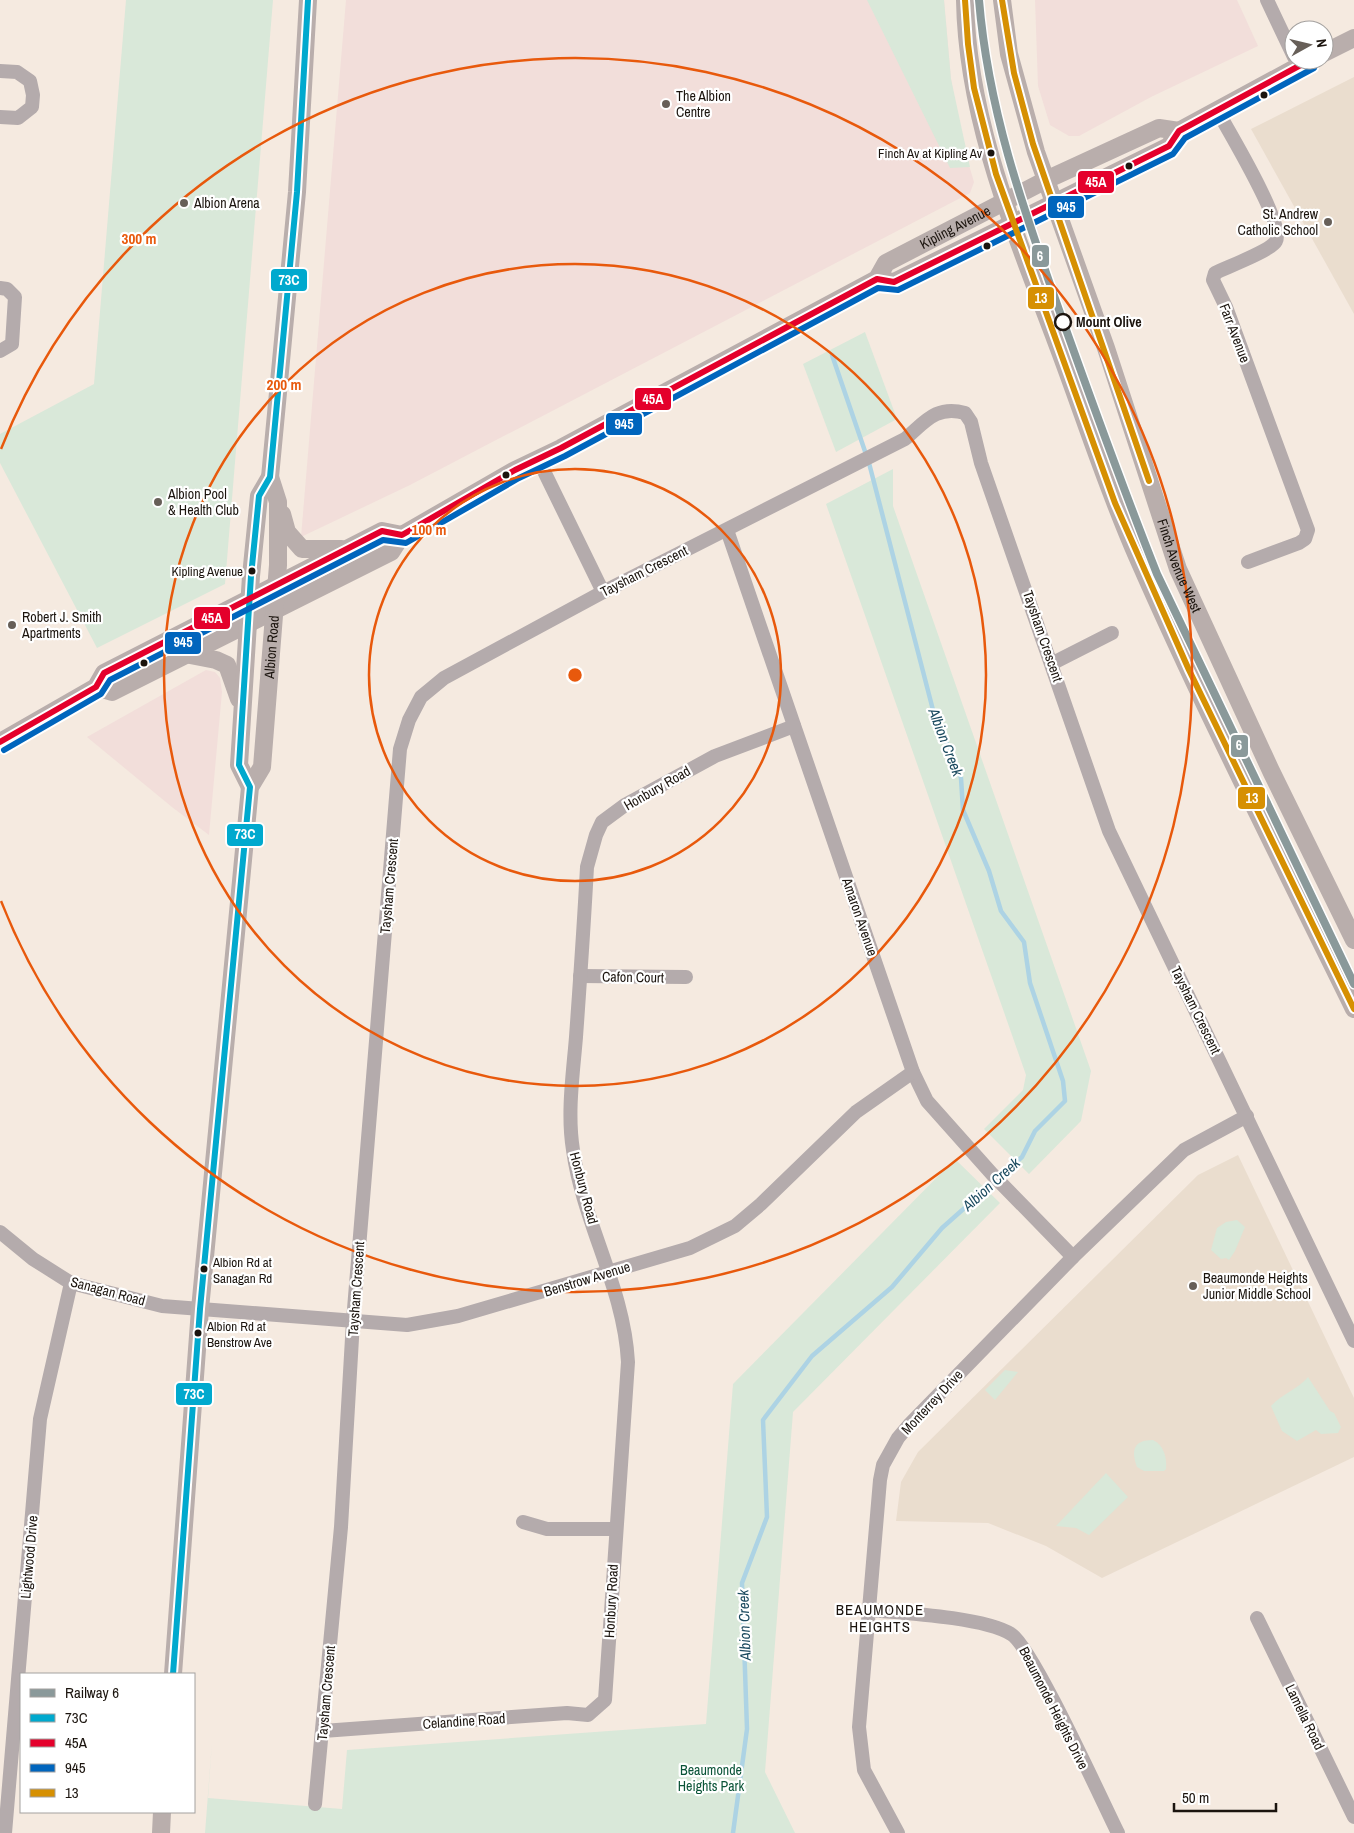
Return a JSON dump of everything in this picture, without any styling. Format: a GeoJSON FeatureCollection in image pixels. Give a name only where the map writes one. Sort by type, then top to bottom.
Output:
{"type":"FeatureCollection","features":[{"type":"Feature","properties":{"kind":"main road","name":"Albion Road"},"geometry":{"type":"LineString","coordinates":[[250,787],[239,765],[242,707],[260,496],[270,477],[297,192],[308,0]]}},
{"type":"Feature","properties":{"kind":"main road"},"geometry":{"type":"LineString","coordinates":[[965,0],[976,96],[1005,202],[1136,553],[1207,709],[1354,1008]]}},
{"type":"Feature","properties":{"kind":"main road","name":"Finch Avenue West"},"geometry":{"type":"LineString","coordinates":[[1002,0],[1009,54],[1046,180],[1106,348],[1178,570],[1271,771],[1354,940]]}},
{"type":"Feature","properties":{"kind":"main road"},"geometry":{"type":"LineString","coordinates":[[1334,48],[1354,38]]}},
{"type":"Feature","properties":{"kind":"main road","name":"Kipling Avenue"},"geometry":{"type":"LineString","coordinates":[[877,279],[894,282],[1169,146],[1179,131],[1284,70]]}},
{"type":"Feature","properties":{"kind":"main road","name":"Kipling Avenue"},"geometry":{"type":"LineString","coordinates":[[96,688],[112,692],[391,552],[402,535],[538,459],[877,279],[886,264],[1046,180],[1159,128],[1179,131]]}},
{"type":"Feature","properties":{"kind":"main road","name":"Albion Road"},"geometry":{"type":"LineString","coordinates":[[173,1673],[200,1309],[250,787],[262,766],[276,610],[278,502],[270,477]]}},
{"type":"Feature","properties":{"kind":"main road"},"geometry":{"type":"LineString","coordinates":[[278,502],[287,532],[302,548],[348,549]]}},
{"type":"Feature","properties":{"kind":"main road","name":"Kipling Avenue"},"geometry":{"type":"LineString","coordinates":[[0,742],[96,688],[104,673],[251,597],[382,531],[402,535]]}},
{"type":"Feature","properties":{"kind":"main road"},"geometry":{"type":"LineString","coordinates":[[185,654],[216,660],[227,665],[242,707]]}},
{"type":"Feature","properties":{"kind":"main road"},"geometry":{"type":"LineString","coordinates":[[161,1833],[162,1813]]}},
{"type":"Feature","properties":{"kind":"street"},"geometry":{"type":"LineString","coordinates":[[1267,0],[1284,32]]}},
{"type":"Feature","properties":{"kind":"street"},"geometry":{"type":"LineString","coordinates":[[0,70],[17,72],[30,81],[33,96],[32,108],[18,118],[0,117]]}},
{"type":"Feature","properties":{"kind":"street","name":"Farr Avenue"},"geometry":{"type":"LineString","coordinates":[[1217,110],[1270,209],[1277,230],[1277,240],[1274,244],[1254,256],[1215,274],[1213,280],[1226,307],[1308,530],[1305,539],[1299,543],[1248,562]]}},
{"type":"Feature","properties":{"kind":"street"},"geometry":{"type":"LineString","coordinates":[[0,288],[7,289],[15,297],[12,344],[0,351]]}},
{"type":"Feature","properties":{"kind":"street","name":"Taysham Crescent"},"geometry":{"type":"LineString","coordinates":[[315,1804],[341,1528],[353,1321],[400,749],[409,720],[421,697],[444,678],[603,592],[905,439],[938,412],[954,410],[965,413],[971,422],[981,463],[1053,663],[1109,831],[1354,1341]]}},
{"type":"Feature","properties":{"kind":"street"},"geometry":{"type":"LineString","coordinates":[[538,459],[603,592]]}},
{"type":"Feature","properties":{"kind":"street","name":"Amaron Avenue"},"geometry":{"type":"LineString","coordinates":[[727,530],[913,1072],[927,1101],[1006,1189],[1073,1257]]}},
{"type":"Feature","properties":{"kind":"street"},"geometry":{"type":"LineString","coordinates":[[1053,663],[1112,633]]}},
{"type":"Feature","properties":{"kind":"street","name":"Honbury Road"},"geometry":{"type":"LineString","coordinates":[[601,1705],[605,1700],[615,1529],[628,1362],[621,1307],[608,1273],[577,1173],[572,1149],[571,1104],[587,867],[596,835],[602,822],[625,805],[715,756],[794,726]]}},
{"type":"Feature","properties":{"kind":"street","name":"Cafon Court"},"geometry":{"type":"LineString","coordinates":[[580,976],[686,977]]}},
{"type":"Feature","properties":{"kind":"street","name":"Benstrow Avenue"},"geometry":{"type":"LineString","coordinates":[[200,1309],[407,1325],[458,1316],[690,1248],[735,1226],[761,1204],[856,1112],[913,1072]]}},
{"type":"Feature","properties":{"kind":"street","name":"Monterrey Drive"},"geometry":{"type":"LineString","coordinates":[[898,1833],[864,1770],[859,1727],[882,1468],[898,1438],[909,1425],[1073,1257],[1184,1150],[1247,1116]]}},
{"type":"Feature","properties":{"kind":"street","name":"Sanagan Road"},"geometry":{"type":"LineString","coordinates":[[0,1232],[33,1259],[71,1283],[162,1306],[200,1309]]}},
{"type":"Feature","properties":{"kind":"street","name":"Lightwood Drive"},"geometry":{"type":"LineString","coordinates":[[5,1833],[40,1419],[71,1283]]}},
{"type":"Feature","properties":{"kind":"street"},"geometry":{"type":"LineString","coordinates":[[523,1522],[547,1529],[615,1529]]}},
{"type":"Feature","properties":{"kind":"street","name":"Beaumonde Heights Drive"},"geometry":{"type":"LineString","coordinates":[[869,1610],[987,1624],[1011,1634],[1023,1645],[1118,1833]]}},
{"type":"Feature","properties":{"kind":"street","name":"Lamella Road"},"geometry":{"type":"LineString","coordinates":[[1257,1618],[1354,1816]]}},
{"type":"Feature","properties":{"kind":"street","name":"Celandine Road"},"geometry":{"type":"LineString","coordinates":[[323,1731],[567,1713],[588,1715],[601,1705]]}},
{"type":"Feature","properties":{"kind":"shaded area"},"geometry":{"type":"Polygon","coordinates":[[[346,0],[944,0],[951,79],[963,145],[974,182],[970,193],[410,485],[301,537],[346,0]]]}},
{"type":"Feature","properties":{"kind":"shaded area"},"geometry":{"type":"Polygon","coordinates":[[[1035,0],[1237,0],[1258,46],[1151,97],[1079,136],[1069,136],[1050,125],[1038,86],[1035,0]]]}},
{"type":"Feature","properties":{"kind":"shaded area","name":"St. Andrew Catholic School"},"geometry":{"type":"Polygon","coordinates":[[[1354,77],[1354,314],[1251,129],[1354,77]]]}},
{"type":"Feature","properties":{"kind":"shaded area"},"geometry":{"type":"Polygon","coordinates":[[[206,670],[215,672],[220,678],[222,692],[209,835],[87,737],[206,670]]]}},
{"type":"Feature","properties":{"kind":"shaded area","name":"Beaumonde Heights Junior Middle School"},"geometry":{"type":"Polygon","coordinates":[[[1238,1155],[1354,1398],[1354,1457],[1102,1578],[1046,1546],[988,1523],[896,1521],[901,1482],[918,1452],[1198,1175],[1238,1155]]]}},
{"type":"Feature","properties":{"kind":"green space","name":"Albion Arena"},"geometry":{"type":"Polygon","coordinates":[[[126,0],[273,0],[225,584],[97,648],[0,463],[0,434],[94,384],[126,0]]]}},
{"type":"Feature","properties":{"kind":"green space"},"geometry":{"type":"Polygon","coordinates":[[[867,0],[944,0],[951,79],[970,167],[950,168],[867,0]]]}},
{"type":"Feature","properties":{"kind":"green space"},"geometry":{"type":"Polygon","coordinates":[[[865,332],[897,419],[836,452],[803,364],[865,332]]]}},
{"type":"Feature","properties":{"kind":"green space"},"geometry":{"type":"Polygon","coordinates":[[[893,469],[893,506],[1091,1071],[1081,1121],[1029,1174],[984,1129],[1023,1090],[1026,1075],[826,504],[893,469]]]}},
{"type":"Feature","properties":{"kind":"green space","name":"Beaumonde Heights Park"},"geometry":{"type":"Polygon","coordinates":[[[955,1159],[1000,1203],[793,1412],[765,1772],[795,1833],[205,1833],[212,1742],[208,1798],[342,1809],[347,1750],[706,1724],[733,1384],[955,1159]]]}},
{"type":"Feature","properties":{"kind":"green space"},"geometry":{"type":"Polygon","coordinates":[[[1237,1220],[1245,1227],[1229,1260],[1226,1258],[1221,1259],[1211,1250],[1217,1228],[1226,1222],[1237,1220]]]}},
{"type":"Feature","properties":{"kind":"green space"},"geometry":{"type":"Polygon","coordinates":[[[1005,1370],[1018,1372],[995,1400],[985,1390],[1005,1370]]]}},
{"type":"Feature","properties":{"kind":"green space"},"geometry":{"type":"Polygon","coordinates":[[[1308,1377],[1330,1411],[1334,1413],[1341,1427],[1338,1433],[1321,1434],[1316,1430],[1297,1441],[1282,1431],[1271,1406],[1308,1377]]]}},
{"type":"Feature","properties":{"kind":"green space"},"geometry":{"type":"Polygon","coordinates":[[[1153,1440],[1160,1445],[1164,1452],[1166,1469],[1164,1471],[1144,1471],[1137,1467],[1134,1456],[1135,1448],[1141,1442],[1153,1440]]]}},
{"type":"Feature","properties":{"kind":"green space"},"geometry":{"type":"Polygon","coordinates":[[[1106,1473],[1128,1497],[1089,1535],[1076,1528],[1056,1526],[1106,1473]]]}},
{"type":"Feature","properties":{"kind":"waterway","name":"Albion Creek"},"geometry":{"type":"LineString","coordinates":[[733,1833],[747,1729],[742,1583],[767,1517],[763,1420],[812,1356],[892,1287],[942,1228],[1022,1157],[1035,1131],[1065,1101],[1063,1081],[1030,983],[1024,942],[1001,911],[989,871],[963,810],[961,778],[933,710],[869,463],[832,355]]}},
{"type":"Feature","properties":{"kind":"rail line","name":"6"},"geometry":{"type":"LineString","coordinates":[[979,0],[990,80],[1008,156],[1058,307],[1131,508],[1157,574],[1354,984]]}},
{"type":"Feature","properties":{"kind":"transit line","name":"73C"},"geometry":{"type":"LineString","coordinates":[[173,1673],[200,1309],[250,787],[239,765],[251,576],[259,496],[270,477],[297,192],[308,0]]}},
{"type":"Feature","properties":{"kind":"transit line","name":"13"},"geometry":{"type":"LineString","coordinates":[[965,0],[974,88],[996,174],[1115,503],[1189,670],[1354,1009]]}},
{"type":"Feature","properties":{"kind":"transit line","name":"13"},"geometry":{"type":"LineString","coordinates":[[1002,0],[1014,73],[1033,144],[1149,481]]}},
{"type":"Feature","properties":{"kind":"transit line","name":"45A"},"geometry":{"type":"LineString","coordinates":[[0,742],[96,687],[104,673],[382,531],[402,535],[515,470],[561,448],[877,279],[894,282],[1169,146],[1179,131],[1292,70]]}},
{"type":"Feature","properties":{"kind":"transit line","name":"945"},"geometry":{"type":"LineString","coordinates":[[4,750],[101,694],[110,680],[383,540],[406,543],[519,478],[565,456],[878,288],[898,290],[1173,154],[1185,138],[1310,70]]}},
{"type":"Feature","properties":{"kind":"place","name":"The Albion Centre"},"geometry":{"type":"Point","coordinates":[666,104]}},
{"type":"Feature","properties":{"kind":"place","name":"Finch Av at Kipling Av"},"geometry":{"type":"Point","coordinates":[991,153]}},
{"type":"Feature","properties":{"kind":"place","name":"Albion Arena"},"geometry":{"type":"Point","coordinates":[184,203]}},
{"type":"Feature","properties":{"kind":"place","name":"St. Andrew Catholic School"},"geometry":{"type":"Point","coordinates":[1328,222]}},
{"type":"Feature","properties":{"kind":"place","name":"Mount Olive"},"geometry":{"type":"Point","coordinates":[1063,322]}},
{"type":"Feature","properties":{"kind":"place","name":"Albion Pool & Health Club"},"geometry":{"type":"Point","coordinates":[158,502]}},
{"type":"Feature","properties":{"kind":"place","name":"Kipling Avenue"},"geometry":{"type":"Point","coordinates":[252,571]}},
{"type":"Feature","properties":{"kind":"place","name":"Robert J. Smith Apartments"},"geometry":{"type":"Point","coordinates":[12,625]}},
{"type":"Feature","properties":{"kind":"place","name":"Albion Rd at Sanagan Rd"},"geometry":{"type":"Point","coordinates":[204,1269]}},
{"type":"Feature","properties":{"kind":"place","name":"Beaumonde Heights Junior Middle School"},"geometry":{"type":"Point","coordinates":[1193,1286]}},
{"type":"Feature","properties":{"kind":"place","name":"Albion Rd at Benstrow Ave"},"geometry":{"type":"Point","coordinates":[198,1333]}},
{"type":"Feature","properties":{"kind":"district","name":"BEAUMONDE HEIGHTS"},"geometry":{"type":"Point","coordinates":[880,1618]}}]}
